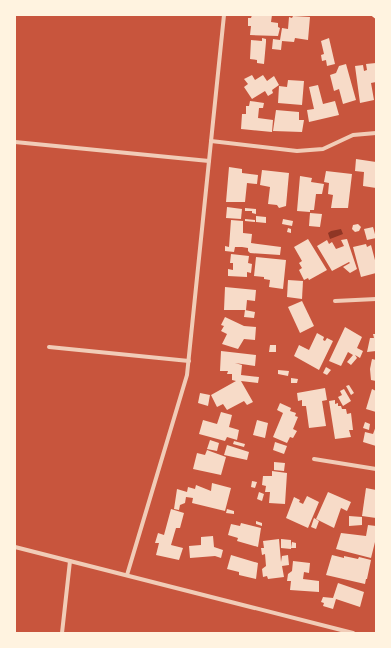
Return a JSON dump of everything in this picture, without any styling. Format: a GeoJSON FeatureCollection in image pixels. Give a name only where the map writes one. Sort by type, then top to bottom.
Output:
{"type":"FeatureCollection","features":[{"type":"Feature","properties":{"kind":"street"},"geometry":{"type":"LineString","coordinates":[[127,575],[187,374],[224,15]]}},
{"type":"Feature","properties":{"kind":"street"},"geometry":{"type":"LineString","coordinates":[[211,141],[296,151],[323,149],[353,135],[376,134]]}},
{"type":"Feature","properties":{"kind":"street"},"geometry":{"type":"LineString","coordinates":[[15,142],[209,161]]}},
{"type":"Feature","properties":{"kind":"street"},"geometry":{"type":"LineString","coordinates":[[335,301],[376,299]]}},
{"type":"Feature","properties":{"kind":"street"},"geometry":{"type":"LineString","coordinates":[[49,346],[189,361]]}},
{"type":"Feature","properties":{"kind":"street"},"geometry":{"type":"LineString","coordinates":[[314,459],[376,469]]}},
{"type":"Feature","properties":{"kind":"street"},"geometry":{"type":"LineString","coordinates":[[15,547],[353,633]]}},
{"type":"Feature","properties":{"kind":"street"},"geometry":{"type":"LineString","coordinates":[[62,633],[70,561]]}},
{"type":"Feature","properties":{"kind":"path"},"geometry":{"type":"LineString","coordinates":[[372,15],[376,18]]}},
{"type":"Feature","properties":{"kind":"shaded area"},"geometry":{"type":"Polygon","coordinates":[[[341,229],[343,234],[330,239],[328,233],[341,229]]]}},
{"type":"Feature","properties":{"kind":"building"},"geometry":{"type":"Polygon","coordinates":[[[252,15],[272,15],[271,22],[278,23],[278,27],[280,28],[278,36],[250,35],[251,26],[248,26],[248,18],[251,18],[252,15]]]}},
{"type":"Feature","properties":{"kind":"building"},"geometry":{"type":"Polygon","coordinates":[[[293,16],[310,17],[308,40],[295,38],[294,42],[282,41],[281,50],[272,49],[273,39],[280,40],[282,28],[288,29],[289,17],[292,18],[293,16]]]}},
{"type":"Feature","properties":{"kind":"building"},"geometry":{"type":"Polygon","coordinates":[[[262,38],[266,39],[264,64],[257,63],[257,60],[250,59],[251,40],[262,41],[262,38]]]}},
{"type":"Feature","properties":{"kind":"building"},"geometry":{"type":"Polygon","coordinates":[[[329,38],[335,64],[327,66],[326,60],[322,61],[321,55],[324,54],[321,41],[329,38]]]}},
{"type":"Feature","properties":{"kind":"building"},"geometry":{"type":"Polygon","coordinates":[[[376,63],[376,82],[371,83],[374,100],[360,103],[355,66],[363,65],[364,71],[367,70],[366,64],[376,63]]]}},
{"type":"Feature","properties":{"kind":"building"},"geometry":{"type":"Polygon","coordinates":[[[346,64],[356,100],[343,104],[339,89],[334,91],[330,75],[336,73],[339,66],[346,64]]]}},
{"type":"Feature","properties":{"kind":"building"},"geometry":{"type":"Polygon","coordinates":[[[252,75],[255,80],[263,75],[267,81],[274,76],[279,85],[272,90],[273,93],[268,96],[265,91],[252,99],[244,87],[248,84],[244,79],[252,75]]]}},
{"type":"Feature","properties":{"kind":"building"},"geometry":{"type":"Polygon","coordinates":[[[288,80],[304,81],[302,105],[278,103],[279,86],[287,87],[288,80]]]}},
{"type":"Feature","properties":{"kind":"building"},"geometry":{"type":"Polygon","coordinates":[[[318,85],[323,104],[335,101],[339,115],[309,122],[307,110],[314,109],[309,87],[318,85]]]}},
{"type":"Feature","properties":{"kind":"building"},"geometry":{"type":"Polygon","coordinates":[[[250,101],[264,103],[263,108],[259,108],[258,118],[273,120],[272,132],[241,129],[242,114],[246,114],[246,106],[249,106],[250,101]]]}},
{"type":"Feature","properties":{"kind":"building"},"geometry":{"type":"Polygon","coordinates":[[[276,110],[299,112],[299,120],[304,120],[302,132],[273,131],[276,110]]]}},
{"type":"Feature","properties":{"kind":"building"},"geometry":{"type":"Polygon","coordinates":[[[356,159],[376,162],[376,188],[363,186],[364,172],[355,171],[356,159]]]}},
{"type":"Feature","properties":{"kind":"building"},"geometry":{"type":"Polygon","coordinates":[[[229,167],[242,169],[242,173],[258,175],[257,184],[247,183],[245,202],[226,202],[229,167]]]}},
{"type":"Feature","properties":{"kind":"building"},"geometry":{"type":"Polygon","coordinates":[[[262,170],[289,173],[286,206],[279,208],[277,205],[268,204],[270,187],[260,185],[262,170]]]}},
{"type":"Feature","properties":{"kind":"building"},"geometry":{"type":"Polygon","coordinates":[[[326,171],[352,174],[348,208],[331,208],[333,195],[328,194],[329,183],[324,182],[326,171]]]}},
{"type":"Feature","properties":{"kind":"building"},"geometry":{"type":"Polygon","coordinates":[[[300,176],[312,178],[311,182],[324,184],[322,194],[316,194],[314,210],[310,210],[310,212],[297,211],[300,176]]]}},
{"type":"Feature","properties":{"kind":"building"},"geometry":{"type":"Polygon","coordinates":[[[227,207],[242,209],[241,219],[226,218],[227,207]]]}},
{"type":"Feature","properties":{"kind":"building"},"geometry":{"type":"Polygon","coordinates":[[[245,208],[256,209],[256,214],[252,213],[252,211],[245,211],[245,208]]]}},
{"type":"Feature","properties":{"kind":"building"},"geometry":{"type":"Polygon","coordinates":[[[310,213],[322,214],[320,227],[309,226],[310,213]]]}},
{"type":"Feature","properties":{"kind":"building"},"geometry":{"type":"Polygon","coordinates":[[[256,216],[266,217],[266,223],[256,222],[256,216]]]}},
{"type":"Feature","properties":{"kind":"building"},"geometry":{"type":"Polygon","coordinates":[[[245,219],[255,220],[255,222],[245,221],[245,219]]]}},
{"type":"Feature","properties":{"kind":"building"},"geometry":{"type":"Polygon","coordinates":[[[283,219],[293,221],[292,226],[282,224],[283,219]]]}},
{"type":"Feature","properties":{"kind":"building"},"geometry":{"type":"Polygon","coordinates":[[[231,220],[243,221],[243,233],[252,234],[251,243],[281,247],[280,255],[250,253],[248,248],[242,247],[235,247],[234,252],[225,251],[225,246],[229,247],[231,220]]]}},
{"type":"Feature","properties":{"kind":"building"},"geometry":{"type":"Polygon","coordinates":[[[358,224],[361,227],[359,231],[355,232],[352,229],[353,225],[358,224]]]}},
{"type":"Feature","properties":{"kind":"building"},"geometry":{"type":"Polygon","coordinates":[[[373,227],[376,238],[367,240],[364,229],[373,227]]]}},
{"type":"Feature","properties":{"kind":"building"},"geometry":{"type":"Polygon","coordinates":[[[288,228],[291,229],[291,233],[287,232],[288,228]]]}},
{"type":"Feature","properties":{"kind":"building"},"geometry":{"type":"Polygon","coordinates":[[[308,239],[327,270],[309,280],[308,278],[304,280],[299,270],[302,268],[299,263],[302,261],[294,247],[308,239]]]}},
{"type":"Feature","properties":{"kind":"building"},"geometry":{"type":"Polygon","coordinates":[[[347,239],[357,269],[350,273],[343,267],[350,263],[349,262],[332,271],[317,246],[327,240],[329,244],[332,242],[336,249],[344,246],[341,240],[347,239]]]}},
{"type":"Feature","properties":{"kind":"building"},"geometry":{"type":"Polygon","coordinates":[[[366,244],[367,247],[371,245],[376,264],[376,273],[361,277],[353,247],[366,244]]]}},
{"type":"Feature","properties":{"kind":"building"},"geometry":{"type":"Polygon","coordinates":[[[231,254],[249,256],[248,263],[252,264],[251,273],[247,272],[247,277],[228,276],[228,269],[233,270],[233,263],[230,263],[231,254]]]}},
{"type":"Feature","properties":{"kind":"building"},"geometry":{"type":"Polygon","coordinates":[[[256,257],[286,260],[283,289],[269,287],[270,280],[264,279],[264,277],[254,276],[256,257]]]}},
{"type":"Feature","properties":{"kind":"building"},"geometry":{"type":"Polygon","coordinates":[[[288,280],[303,281],[302,299],[287,297],[288,280]]]}},
{"type":"Feature","properties":{"kind":"building"},"geometry":{"type":"Polygon","coordinates":[[[225,287],[256,290],[255,301],[247,300],[246,310],[224,310],[225,287]]]}},
{"type":"Feature","properties":{"kind":"building"},"geometry":{"type":"Polygon","coordinates":[[[302,301],[314,326],[300,333],[288,307],[302,301]]]}},
{"type":"Feature","properties":{"kind":"building"},"geometry":{"type":"Polygon","coordinates":[[[245,310],[255,312],[254,318],[244,317],[245,310]]]}},
{"type":"Feature","properties":{"kind":"building"},"geometry":{"type":"Polygon","coordinates":[[[225,317],[244,326],[256,327],[255,340],[244,339],[238,349],[222,344],[227,334],[221,331],[224,326],[221,325],[225,317]]]}},
{"type":"Feature","properties":{"kind":"building"},"geometry":{"type":"Polygon","coordinates":[[[345,327],[362,337],[357,348],[363,351],[360,358],[355,355],[357,358],[351,365],[347,362],[353,355],[348,352],[341,366],[329,361],[345,327]]]}},
{"type":"Feature","properties":{"kind":"building"},"geometry":{"type":"Polygon","coordinates":[[[317,333],[324,337],[323,340],[325,341],[327,338],[333,341],[319,370],[294,356],[299,345],[309,350],[317,333]]]}},
{"type":"Feature","properties":{"kind":"building"},"geometry":{"type":"Polygon","coordinates":[[[373,334],[376,334],[376,351],[367,352],[370,338],[374,338],[373,334]]]}},
{"type":"Feature","properties":{"kind":"building"},"geometry":{"type":"Polygon","coordinates":[[[270,345],[276,345],[276,352],[269,352],[270,345]]]}},
{"type":"Feature","properties":{"kind":"building"},"geometry":{"type":"Polygon","coordinates":[[[221,351],[256,355],[255,366],[235,363],[242,365],[241,375],[259,377],[258,383],[241,381],[253,402],[247,405],[244,401],[227,410],[223,404],[217,407],[211,395],[236,381],[232,380],[232,374],[227,374],[228,371],[220,371],[221,351]]]}},
{"type":"Feature","properties":{"kind":"building"},"geometry":{"type":"Polygon","coordinates":[[[372,359],[376,360],[376,381],[371,380],[370,369],[372,359]]]}},
{"type":"Feature","properties":{"kind":"building"},"geometry":{"type":"Polygon","coordinates":[[[326,367],[331,370],[327,375],[323,373],[326,367]]]}},
{"type":"Feature","properties":{"kind":"building"},"geometry":{"type":"Polygon","coordinates":[[[278,370],[289,371],[288,376],[278,374],[278,370]]]}},
{"type":"Feature","properties":{"kind":"building"},"geometry":{"type":"Polygon","coordinates":[[[291,378],[298,379],[297,383],[291,383],[291,378]]]}},
{"type":"Feature","properties":{"kind":"building"},"geometry":{"type":"Polygon","coordinates":[[[349,385],[354,393],[351,395],[346,386],[349,385]]]}},
{"type":"Feature","properties":{"kind":"building"},"geometry":{"type":"Polygon","coordinates":[[[325,388],[327,400],[322,401],[326,426],[309,428],[306,406],[302,406],[302,400],[298,401],[297,393],[325,388]]]}},
{"type":"Feature","properties":{"kind":"building"},"geometry":{"type":"Polygon","coordinates":[[[344,389],[351,401],[343,406],[338,397],[342,395],[340,391],[344,389]]]}},
{"type":"Feature","properties":{"kind":"building"},"geometry":{"type":"Polygon","coordinates":[[[372,389],[376,391],[376,412],[366,409],[372,389]]]}},
{"type":"Feature","properties":{"kind":"building"},"geometry":{"type":"Polygon","coordinates":[[[200,393],[210,395],[208,406],[198,403],[200,393]]]}},
{"type":"Feature","properties":{"kind":"building"},"geometry":{"type":"Polygon","coordinates":[[[335,400],[335,404],[338,403],[338,406],[341,406],[342,409],[346,409],[347,414],[351,413],[353,430],[349,430],[351,437],[335,439],[329,401],[335,400]]]}},
{"type":"Feature","properties":{"kind":"building"},"geometry":{"type":"Polygon","coordinates":[[[280,403],[291,408],[290,411],[296,413],[295,416],[298,417],[293,429],[297,431],[293,438],[290,437],[287,443],[273,437],[283,413],[277,410],[280,403]]]}},
{"type":"Feature","properties":{"kind":"building"},"geometry":{"type":"Polygon","coordinates":[[[221,412],[232,415],[229,427],[239,430],[237,440],[227,437],[225,441],[199,434],[203,420],[217,424],[221,412]]]}},
{"type":"Feature","properties":{"kind":"building"},"geometry":{"type":"Polygon","coordinates":[[[257,420],[268,423],[265,438],[253,435],[257,420]]]}},
{"type":"Feature","properties":{"kind":"building"},"geometry":{"type":"Polygon","coordinates":[[[365,422],[370,424],[369,430],[363,428],[365,422]]]}},
{"type":"Feature","properties":{"kind":"building"},"geometry":{"type":"Polygon","coordinates":[[[376,426],[376,446],[363,442],[365,432],[373,434],[376,426]]]}},
{"type":"Feature","properties":{"kind":"building"},"geometry":{"type":"Polygon","coordinates":[[[210,440],[219,443],[217,451],[207,449],[210,440]]]}},
{"type":"Feature","properties":{"kind":"building"},"geometry":{"type":"Polygon","coordinates":[[[234,441],[245,444],[244,447],[233,444],[234,441]]]}},
{"type":"Feature","properties":{"kind":"building"},"geometry":{"type":"Polygon","coordinates":[[[275,442],[287,446],[284,454],[273,450],[275,442]]]}},
{"type":"Feature","properties":{"kind":"building"},"geometry":{"type":"Polygon","coordinates":[[[227,445],[249,452],[247,460],[224,455],[227,445]]]}},
{"type":"Feature","properties":{"kind":"building"},"geometry":{"type":"Polygon","coordinates":[[[207,450],[226,457],[221,475],[193,469],[197,453],[205,455],[207,450]]]}},
{"type":"Feature","properties":{"kind":"building"},"geometry":{"type":"Polygon","coordinates":[[[274,462],[285,463],[284,471],[274,470],[274,462]]]}},
{"type":"Feature","properties":{"kind":"building"},"geometry":{"type":"Polygon","coordinates":[[[272,471],[287,473],[285,504],[269,503],[270,492],[265,492],[266,486],[262,485],[263,476],[272,476],[272,471]]]}},
{"type":"Feature","properties":{"kind":"building"},"geometry":{"type":"Polygon","coordinates":[[[252,481],[257,482],[255,488],[251,487],[252,481]]]}},
{"type":"Feature","properties":{"kind":"building"},"geometry":{"type":"Polygon","coordinates":[[[212,483],[231,488],[225,511],[192,503],[193,498],[186,497],[185,503],[180,505],[179,510],[174,509],[177,489],[187,492],[188,487],[195,489],[196,485],[211,491],[212,483]]]}},
{"type":"Feature","properties":{"kind":"building"},"geometry":{"type":"Polygon","coordinates":[[[366,488],[376,490],[376,518],[362,516],[366,488]]]}},
{"type":"Feature","properties":{"kind":"building"},"geometry":{"type":"Polygon","coordinates":[[[259,492],[264,494],[262,501],[257,499],[259,492]]]}},
{"type":"Feature","properties":{"kind":"building"},"geometry":{"type":"Polygon","coordinates":[[[328,492],[351,502],[347,511],[341,508],[334,528],[316,519],[328,492]]]}},
{"type":"Feature","properties":{"kind":"building"},"geometry":{"type":"Polygon","coordinates":[[[307,496],[319,502],[308,528],[286,518],[294,497],[300,500],[299,502],[303,504],[307,496]]]}},
{"type":"Feature","properties":{"kind":"building"},"geometry":{"type":"Polygon","coordinates":[[[171,509],[184,513],[180,528],[176,528],[171,545],[183,548],[179,560],[156,555],[159,543],[155,543],[158,533],[164,535],[171,509]]]}},
{"type":"Feature","properties":{"kind":"building"},"geometry":{"type":"Polygon","coordinates":[[[227,509],[234,511],[234,514],[226,513],[227,509]]]}},
{"type":"Feature","properties":{"kind":"building"},"geometry":{"type":"Polygon","coordinates":[[[349,516],[362,517],[362,525],[349,526],[349,516]]]}},
{"type":"Feature","properties":{"kind":"building"},"geometry":{"type":"Polygon","coordinates":[[[314,518],[319,521],[316,529],[311,527],[314,518]]]}},
{"type":"Feature","properties":{"kind":"building"},"geometry":{"type":"Polygon","coordinates":[[[256,521],[262,523],[262,526],[256,524],[256,521]]]}},
{"type":"Feature","properties":{"kind":"building"},"geometry":{"type":"Polygon","coordinates":[[[241,523],[261,528],[258,547],[237,541],[238,538],[228,535],[231,524],[240,526],[241,523]]]}},
{"type":"Feature","properties":{"kind":"building"},"geometry":{"type":"Polygon","coordinates":[[[368,525],[376,526],[376,538],[371,558],[336,549],[341,533],[366,536],[368,525]]]}},
{"type":"Feature","properties":{"kind":"building"},"geometry":{"type":"Polygon","coordinates":[[[213,536],[214,547],[223,550],[221,558],[215,556],[190,558],[189,546],[201,545],[201,537],[213,536]]]}},
{"type":"Feature","properties":{"kind":"building"},"geometry":{"type":"Polygon","coordinates":[[[279,539],[281,562],[282,556],[288,555],[289,565],[282,566],[284,577],[268,579],[267,576],[263,577],[262,569],[266,566],[265,554],[262,555],[261,548],[264,548],[263,541],[279,539]]]}},
{"type":"Feature","properties":{"kind":"building"},"geometry":{"type":"Polygon","coordinates":[[[281,539],[291,540],[291,549],[281,548],[281,539]]]}},
{"type":"Feature","properties":{"kind":"building"},"geometry":{"type":"Polygon","coordinates":[[[292,542],[296,543],[296,548],[291,548],[292,542]]]}},
{"type":"Feature","properties":{"kind":"building"},"geometry":{"type":"Polygon","coordinates":[[[231,555],[258,563],[256,579],[239,575],[239,572],[227,569],[231,555]]]}},
{"type":"Feature","properties":{"kind":"building"},"geometry":{"type":"Polygon","coordinates":[[[332,555],[344,558],[344,556],[358,559],[359,557],[371,560],[365,584],[326,575],[332,555]]]}},
{"type":"Feature","properties":{"kind":"building"},"geometry":{"type":"Polygon","coordinates":[[[293,561],[310,563],[309,573],[304,572],[303,579],[319,581],[319,592],[290,590],[291,581],[287,581],[288,574],[292,571],[293,561]]]}},
{"type":"Feature","properties":{"kind":"building"},"geometry":{"type":"Polygon","coordinates":[[[338,583],[364,592],[360,607],[336,599],[333,609],[323,606],[324,603],[321,602],[323,597],[333,598],[338,583]]]}}]}
